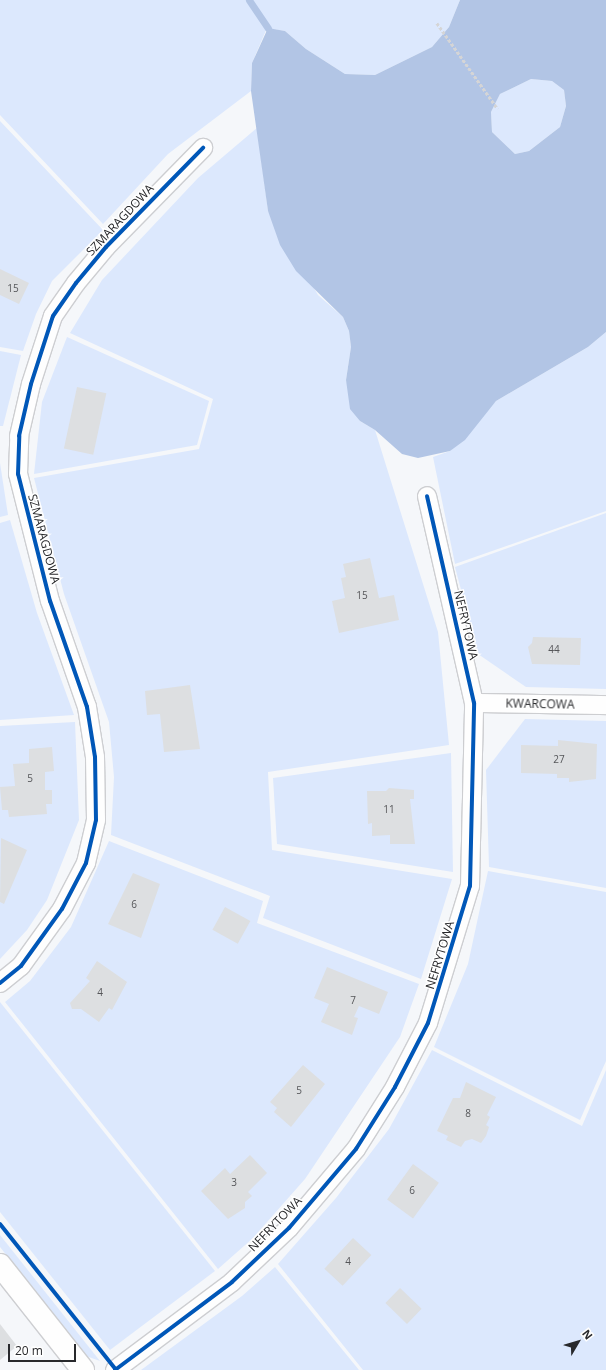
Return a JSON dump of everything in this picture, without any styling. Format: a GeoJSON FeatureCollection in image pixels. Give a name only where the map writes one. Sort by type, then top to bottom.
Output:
{"type":"FeatureCollection","features":[{"type":"Feature","properties":{"kind":"street","name":"SZMARAGDOWA"},"geometry":{"type":"LineString","coordinates":[[0,983],[21,966],[62,909],[86,863],[96,820],[95,757],[87,707],[50,601],[18,474],[19,436],[31,384],[53,316],[76,283],[106,247],[203,148]]}},
{"type":"Feature","properties":{"kind":"street","name":"NEFRYTOWA"},"geometry":{"type":"LineString","coordinates":[[115,1370],[232,1282],[289,1228],[356,1149],[395,1087],[428,1024],[470,886],[474,702],[427,496]]}},
{"type":"Feature","properties":{"kind":"street","name":"KWARCOWA"},"geometry":{"type":"LineString","coordinates":[[474,702],[606,705]]}},
{"type":"Feature","properties":{"kind":"street"},"geometry":{"type":"LineString","coordinates":[[0,1265],[83,1370]]}},
{"type":"Feature","properties":{"kind":"path"},"geometry":{"type":"LineString","coordinates":[[437,23],[498,109]]}},
{"type":"Feature","properties":{"kind":"shaded area"},"geometry":{"type":"Polygon","coordinates":[[[0,0],[460,0],[449,27],[432,47],[375,75],[345,74],[306,49],[285,31],[267,28],[252,63],[251,91],[168,154],[103,224],[0,115],[0,0]]]}},
{"type":"Feature","properties":{"kind":"shaded area"},"geometry":{"type":"Polygon","coordinates":[[[460,0],[606,0],[606,332],[588,347],[496,401],[465,440],[450,451],[418,458],[402,454],[375,430],[360,421],[350,409],[346,380],[351,347],[349,331],[343,317],[296,271],[280,245],[268,211],[251,91],[252,63],[268,28],[285,31],[306,49],[345,74],[375,75],[432,47],[449,27],[460,0]],[[531,79],[500,94],[491,112],[492,132],[515,154],[529,151],[560,127],[566,106],[564,90],[552,81],[531,79]]]}},
{"type":"Feature","properties":{"kind":"shaded area"},"geometry":{"type":"Polygon","coordinates":[[[531,79],[552,81],[564,90],[566,106],[560,127],[529,151],[515,154],[492,132],[491,112],[500,94],[531,79]]]}},
{"type":"Feature","properties":{"kind":"shaded area"},"geometry":{"type":"Polygon","coordinates":[[[0,121],[103,230],[52,281],[36,314],[23,351],[0,347],[0,121]]]}},
{"type":"Feature","properties":{"kind":"shaded area"},"geometry":{"type":"Polygon","coordinates":[[[257,128],[268,211],[318,295],[343,317],[349,331],[351,347],[346,380],[360,421],[375,430],[438,632],[449,745],[268,772],[272,850],[452,879],[421,979],[263,918],[270,896],[111,835],[114,777],[109,722],[64,594],[34,478],[199,449],[213,399],[70,333],[102,280],[198,178],[257,128]]]}},
{"type":"Feature","properties":{"kind":"shaded area"},"geometry":{"type":"Polygon","coordinates":[[[606,332],[606,511],[455,564],[433,457],[450,451],[496,401],[588,347],[606,332]]]}},
{"type":"Feature","properties":{"kind":"shaded area"},"geometry":{"type":"Polygon","coordinates":[[[67,337],[209,401],[197,445],[34,474],[42,402],[67,337]]]}},
{"type":"Feature","properties":{"kind":"shaded area"},"geometry":{"type":"Polygon","coordinates":[[[0,351],[21,355],[3,426],[0,426],[0,351]]]}},
{"type":"Feature","properties":{"kind":"shaded area"},"geometry":{"type":"Polygon","coordinates":[[[0,463],[8,515],[0,517],[0,463]]]}},
{"type":"Feature","properties":{"kind":"shaded area"},"geometry":{"type":"Polygon","coordinates":[[[606,513],[606,689],[526,687],[478,654],[455,567],[606,513]]]}},
{"type":"Feature","properties":{"kind":"shaded area"},"geometry":{"type":"Polygon","coordinates":[[[10,520],[37,613],[74,715],[0,720],[0,523],[10,520]]]}},
{"type":"Feature","properties":{"kind":"shaded area"},"geometry":{"type":"Polygon","coordinates":[[[525,719],[606,721],[606,888],[489,867],[486,770],[525,719]]]}},
{"type":"Feature","properties":{"kind":"shaded area"},"geometry":{"type":"Polygon","coordinates":[[[75,722],[79,820],[47,900],[27,930],[0,959],[0,726],[75,722]]]}},
{"type":"Feature","properties":{"kind":"shaded area"},"geometry":{"type":"Polygon","coordinates":[[[451,753],[453,872],[277,844],[273,778],[451,753]]]}},
{"type":"Feature","properties":{"kind":"shaded area"},"geometry":{"type":"Polygon","coordinates":[[[109,841],[263,901],[257,923],[419,984],[400,1037],[305,1179],[253,1238],[218,1269],[5,1002],[30,981],[71,927],[109,841]]]}},
{"type":"Feature","properties":{"kind":"shaded area"},"geometry":{"type":"Polygon","coordinates":[[[488,871],[606,892],[606,1061],[580,1120],[434,1047],[468,964],[488,871]]]}},
{"type":"Feature","properties":{"kind":"shaded area"},"geometry":{"type":"Polygon","coordinates":[[[0,1002],[215,1271],[110,1350],[0,1212],[0,1002]]]}},
{"type":"Feature","properties":{"kind":"shaded area"},"geometry":{"type":"Polygon","coordinates":[[[432,1050],[582,1126],[606,1070],[606,1370],[363,1370],[278,1264],[336,1198],[389,1129],[432,1050]]]}},
{"type":"Feature","properties":{"kind":"shaded area"},"geometry":{"type":"Polygon","coordinates":[[[0,1235],[100,1361],[86,1356],[0,1247],[0,1235]]]}},
{"type":"Feature","properties":{"kind":"shaded area"},"geometry":{"type":"Polygon","coordinates":[[[275,1267],[359,1370],[141,1370],[242,1296],[275,1267]]]}},
{"type":"Feature","properties":{"kind":"building"},"geometry":{"type":"Polygon","coordinates":[[[0,269],[29,283],[19,304],[0,295],[0,269]]]}},
{"type":"Feature","properties":{"kind":"building"},"geometry":{"type":"Polygon","coordinates":[[[77,387],[106,393],[93,455],[64,449],[77,387]]]}},
{"type":"Feature","properties":{"kind":"building"},"geometry":{"type":"Polygon","coordinates":[[[370,558],[379,598],[394,595],[399,620],[339,633],[332,601],[345,598],[341,578],[346,577],[343,564],[370,558]]]}},
{"type":"Feature","properties":{"kind":"building"},"geometry":{"type":"Polygon","coordinates":[[[533,637],[581,638],[580,665],[532,664],[528,647],[532,643],[533,637]]]}},
{"type":"Feature","properties":{"kind":"building"},"geometry":{"type":"Polygon","coordinates":[[[190,685],[200,749],[164,752],[160,714],[147,715],[145,691],[190,685]]]}},
{"type":"Feature","properties":{"kind":"building"},"geometry":{"type":"Polygon","coordinates":[[[558,740],[597,744],[596,779],[569,782],[569,778],[557,778],[557,774],[521,773],[521,745],[558,746],[558,740]]]}},
{"type":"Feature","properties":{"kind":"building"},"geometry":{"type":"Polygon","coordinates":[[[52,747],[54,771],[45,772],[45,790],[52,790],[52,804],[46,804],[47,814],[9,817],[8,810],[2,810],[0,787],[15,786],[13,764],[29,763],[29,749],[52,747]]]}},
{"type":"Feature","properties":{"kind":"building"},"geometry":{"type":"Polygon","coordinates":[[[389,788],[414,790],[414,799],[410,799],[415,844],[390,844],[390,835],[372,836],[372,823],[368,824],[367,791],[386,791],[389,788]]]}},
{"type":"Feature","properties":{"kind":"building"},"geometry":{"type":"Polygon","coordinates":[[[1,838],[27,850],[4,904],[0,902],[1,838]]]}},
{"type":"Feature","properties":{"kind":"building"},"geometry":{"type":"Polygon","coordinates":[[[133,873],[160,884],[141,938],[108,924],[133,873]]]}},
{"type":"Feature","properties":{"kind":"building"},"geometry":{"type":"Polygon","coordinates":[[[225,907],[250,921],[238,944],[212,930],[225,907]]]}},
{"type":"Feature","properties":{"kind":"building"},"geometry":{"type":"Polygon","coordinates":[[[97,961],[127,982],[112,1010],[109,1008],[99,1022],[81,1009],[72,1009],[70,1003],[90,981],[86,978],[97,961]]]}},
{"type":"Feature","properties":{"kind":"building"},"geometry":{"type":"Polygon","coordinates":[[[327,967],[388,992],[379,1014],[359,1006],[354,1017],[358,1018],[352,1035],[321,1022],[329,1004],[314,998],[327,967]]]}},
{"type":"Feature","properties":{"kind":"building"},"geometry":{"type":"Polygon","coordinates":[[[303,1065],[325,1084],[291,1127],[274,1112],[277,1108],[270,1102],[303,1065]]]}},
{"type":"Feature","properties":{"kind":"building"},"geometry":{"type":"Polygon","coordinates":[[[466,1082],[496,1097],[487,1115],[490,1117],[486,1125],[489,1127],[486,1136],[481,1143],[472,1139],[465,1141],[461,1147],[446,1140],[448,1136],[437,1131],[453,1098],[460,1098],[466,1082]]]}},
{"type":"Feature","properties":{"kind":"building"},"geometry":{"type":"Polygon","coordinates":[[[250,1155],[267,1173],[248,1192],[252,1196],[245,1202],[245,1208],[228,1219],[201,1191],[225,1168],[230,1174],[250,1155]]]}},
{"type":"Feature","properties":{"kind":"building"},"geometry":{"type":"Polygon","coordinates":[[[413,1164],[439,1183],[413,1218],[387,1200],[413,1164]]]}},
{"type":"Feature","properties":{"kind":"building"},"geometry":{"type":"Polygon","coordinates":[[[353,1238],[371,1255],[343,1286],[324,1269],[353,1238]]]}},
{"type":"Feature","properties":{"kind":"building"},"geometry":{"type":"Polygon","coordinates":[[[400,1288],[422,1309],[407,1324],[385,1303],[400,1288]]]}},
{"type":"Feature","properties":{"kind":"building"},"geometry":{"type":"Polygon","coordinates":[[[0,1324],[17,1346],[0,1360],[0,1324]]]}},
{"type":"Feature","properties":{"kind":"waterway"},"geometry":{"type":"LineString","coordinates":[[249,0],[268,28]]}},
{"type":"Feature","properties":{"kind":"cycle path"},"geometry":{"type":"LineString","coordinates":[[0,983],[21,966],[62,909],[86,863],[96,820],[95,757],[87,707],[50,601],[18,474],[19,436],[31,384],[53,316],[76,283],[106,247],[203,148]]}},
{"type":"Feature","properties":{"kind":"cycle path"},"geometry":{"type":"LineString","coordinates":[[115,1370],[232,1282],[289,1228],[356,1149],[395,1087],[428,1023],[470,886],[474,703],[427,496]]}},
{"type":"Feature","properties":{"kind":"cycle path"},"geometry":{"type":"LineString","coordinates":[[0,1224],[116,1370]]}}]}
